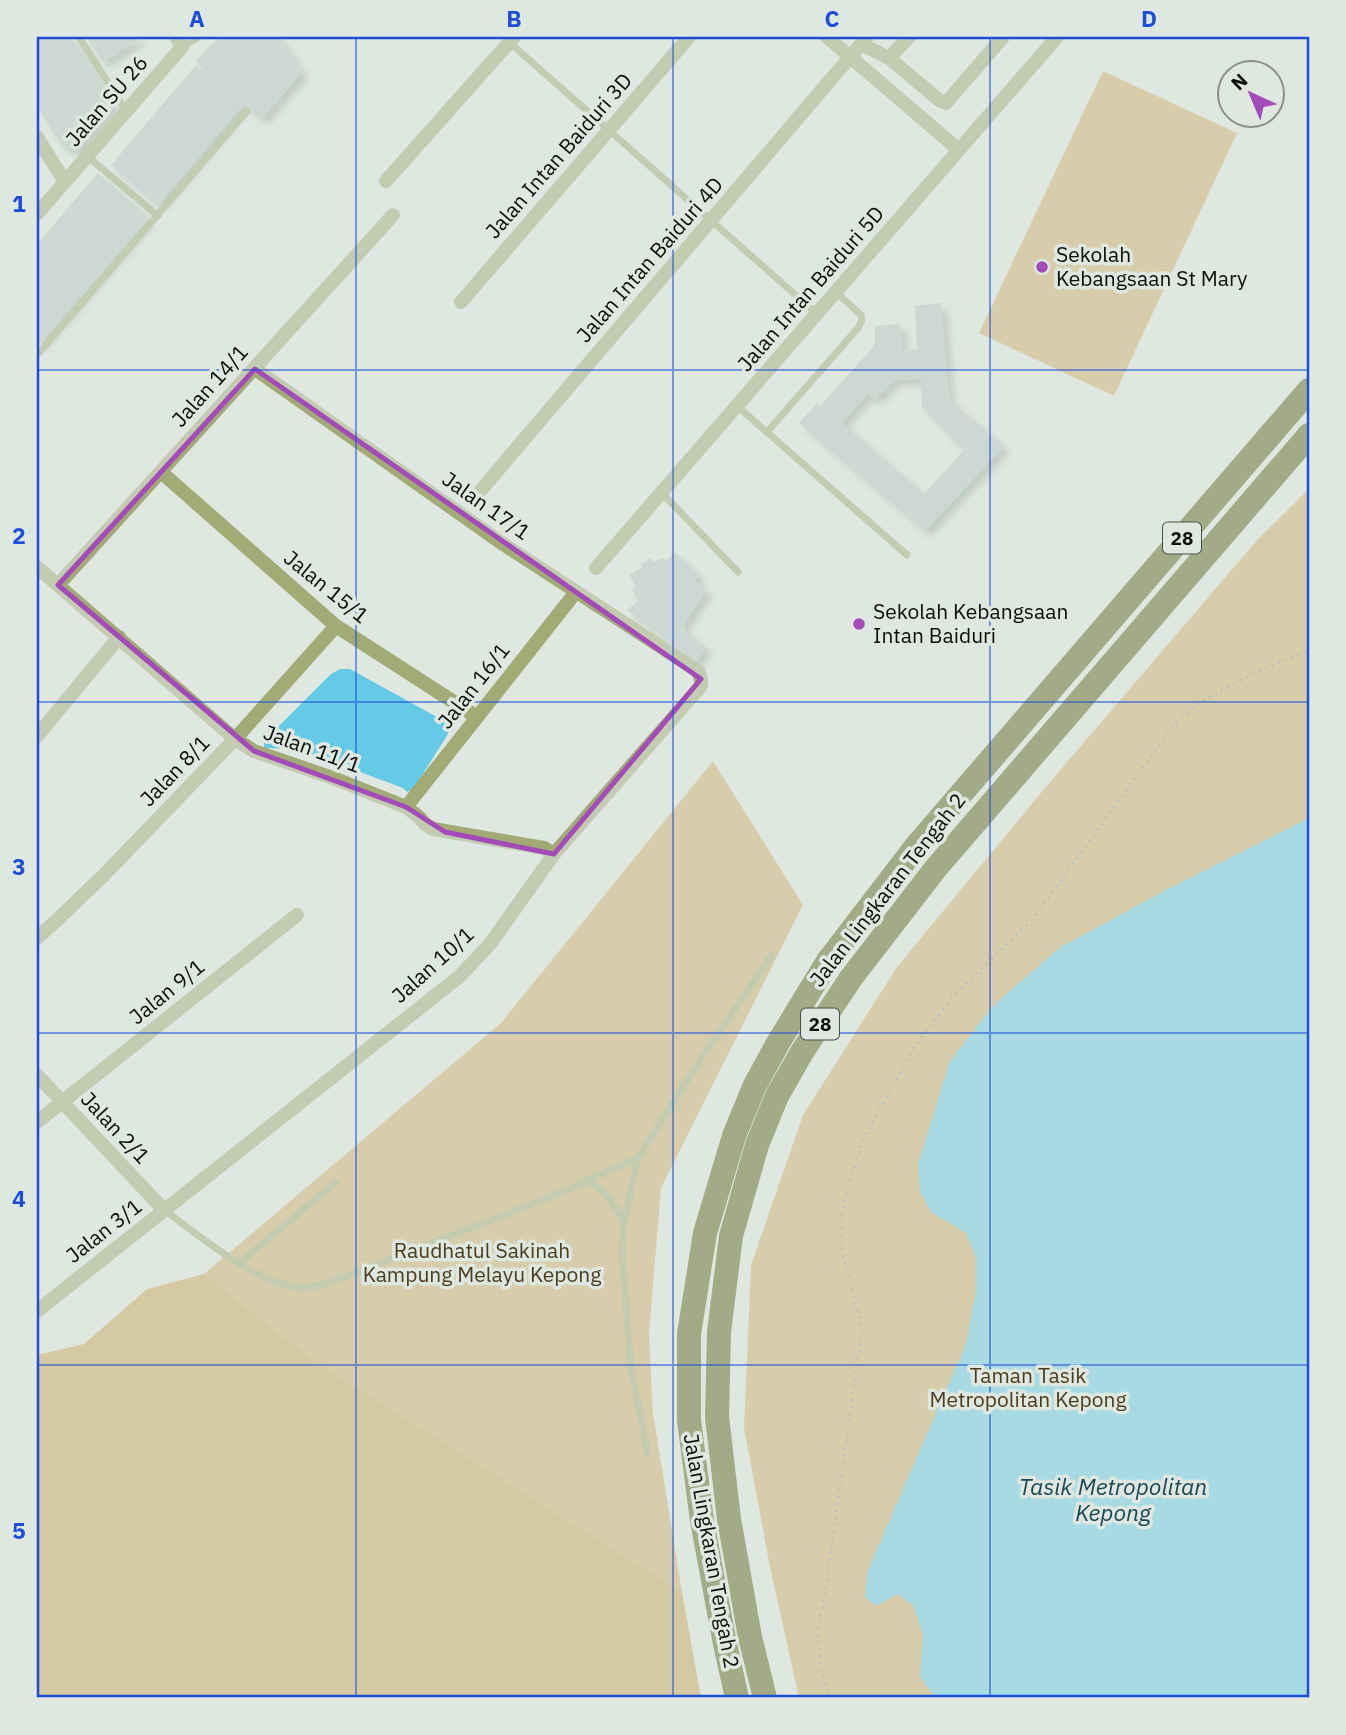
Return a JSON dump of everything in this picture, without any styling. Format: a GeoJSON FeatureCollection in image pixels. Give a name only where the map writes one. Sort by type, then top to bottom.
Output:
{"type":"FeatureCollection","features":[{"type":"Feature","properties":{"kind":"highway","name":"Jalan Lingkaran Tengah 2"},"geometry":{"type":"LineString","coordinates":[[737,1698],[702,1521],[693,1458],[688,1420],[689,1334],[705,1233],[734,1136],[754,1087],[828,961],[917,845],[1309,390]]}},
{"type":"Feature","properties":{"kind":"highway","name":"Jalan Lingkaran Tengah 2"},"geometry":{"type":"LineString","coordinates":[[765,1698],[750,1637],[729,1520],[717,1417],[719,1332],[731,1236],[757,1145],[778,1096],[802,1052],[859,967],[936,868],[1309,435]]}},
{"type":"Feature","properties":{"kind":"highway"},"geometry":{"type":"LineString","coordinates":[[1265,486],[1309,450]]}},
{"type":"Feature","properties":{"kind":"street","name":"Jalan Intan Baiduri 3D"},"geometry":{"type":"LineString","coordinates":[[461,302],[689,37]]}},
{"type":"Feature","properties":{"kind":"street"},"geometry":{"type":"LineString","coordinates":[[827,37],[959,150]]}},
{"type":"Feature","properties":{"kind":"street"},"geometry":{"type":"LineString","coordinates":[[890,58],[909,37]]}},
{"type":"Feature","properties":{"kind":"street"},"geometry":{"type":"LineString","coordinates":[[864,41],[890,58],[946,103],[1003,37]]}},
{"type":"Feature","properties":{"kind":"street","name":"Jalan Intan Baiduri 5D"},"geometry":{"type":"LineString","coordinates":[[596,568],[1057,37]]}},
{"type":"Feature","properties":{"kind":"street"},"geometry":{"type":"LineString","coordinates":[[386,181],[512,40]]}},
{"type":"Feature","properties":{"kind":"street","name":"Jalan Intan Baiduri 4D"},"geometry":{"type":"LineString","coordinates":[[481,490],[864,41]]}},
{"type":"Feature","properties":{"kind":"street","name":"Jalan SU 26"},"geometry":{"type":"LineString","coordinates":[[37,214],[126,112],[179,42]]}},
{"type":"Feature","properties":{"kind":"street"},"geometry":{"type":"LineString","coordinates":[[37,137],[65,182]]}},
{"type":"Feature","properties":{"kind":"street","name":"Jalan 14/1"},"geometry":{"type":"LineString","coordinates":[[58,585],[394,215]]}},
{"type":"Feature","properties":{"kind":"street","name":"Jalan 17/1"},"geometry":{"type":"LineString","coordinates":[[255,369],[492,536],[698,671]]}},
{"type":"Feature","properties":{"kind":"street","name":"Jalan 15/1"},"geometry":{"type":"LineString","coordinates":[[161,472],[336,626],[477,717]]}},
{"type":"Feature","properties":{"kind":"street","name":"Jalan 11/1"},"geometry":{"type":"LineString","coordinates":[[37,567],[235,739],[254,751],[333,778],[405,807],[433,829],[544,848],[554,854]]}},
{"type":"Feature","properties":{"kind":"street","name":"Jalan 16/1"},"geometry":{"type":"LineString","coordinates":[[405,807],[576,592]]}},
{"type":"Feature","properties":{"kind":"street","name":"Jalan 8/1"},"geometry":{"type":"LineString","coordinates":[[37,938],[105,874],[235,739],[336,626]]}},
{"type":"Feature","properties":{"kind":"street"},"geometry":{"type":"LineString","coordinates":[[37,736],[118,637]]}},
{"type":"Feature","properties":{"kind":"street","name":"Jalan 10/1"},"geometry":{"type":"LineString","coordinates":[[164,1210],[460,976],[490,944],[554,854],[701,685],[698,671]]}},
{"type":"Feature","properties":{"kind":"street","name":"Jalan 9/1"},"geometry":{"type":"LineString","coordinates":[[37,1122],[297,915]]}},
{"type":"Feature","properties":{"kind":"street","name":"Jalan 2/1"},"geometry":{"type":"LineString","coordinates":[[37,1075],[164,1210]]}},
{"type":"Feature","properties":{"kind":"street","name":"Jalan 3/1"},"geometry":{"type":"LineString","coordinates":[[37,1311],[164,1210]]}},
{"type":"Feature","properties":{"kind":"lane"},"geometry":{"type":"LineString","coordinates":[[79,37],[126,112]]}},
{"type":"Feature","properties":{"kind":"lane"},"geometry":{"type":"LineString","coordinates":[[179,42],[200,37]]}},
{"type":"Feature","properties":{"kind":"lane"},"geometry":{"type":"LineString","coordinates":[[512,40],[609,130],[817,314]]}},
{"type":"Feature","properties":{"kind":"lane"},"geometry":{"type":"LineString","coordinates":[[37,355],[247,111]]}},
{"type":"Feature","properties":{"kind":"lane"},"geometry":{"type":"LineString","coordinates":[[87,156],[158,216]]}},
{"type":"Feature","properties":{"kind":"lane"},"geometry":{"type":"LineString","coordinates":[[767,432],[858,328],[862,320],[861,315],[836,292]]}},
{"type":"Feature","properties":{"kind":"lane"},"geometry":{"type":"LineString","coordinates":[[737,406],[907,555]]}},
{"type":"Feature","properties":{"kind":"lane"},"geometry":{"type":"LineString","coordinates":[[662,493],[738,572]]}},
{"type":"Feature","properties":{"kind":"lane"},"geometry":{"type":"LineString","coordinates":[[648,1454],[631,1368],[622,1254],[624,1222],[638,1158],[771,956]]}},
{"type":"Feature","properties":{"kind":"lane"},"geometry":{"type":"LineString","coordinates":[[164,1210],[239,1263],[272,1281],[302,1288],[328,1283],[543,1200],[638,1158]]}},
{"type":"Feature","properties":{"kind":"lane"},"geometry":{"type":"LineString","coordinates":[[587,1180],[601,1188],[612,1199],[624,1222]]}},
{"type":"Feature","properties":{"kind":"lane"},"geometry":{"type":"LineString","coordinates":[[239,1263],[336,1182]]}},
{"type":"Feature","properties":{"kind":"path"},"geometry":{"type":"LineString","coordinates":[[829,1698],[821,1668],[817,1632],[825,1594],[862,1328],[842,1250],[842,1216],[864,1138],[913,1049],[952,997],[1033,919],[1173,726],[1196,705],[1269,666],[1309,651]]}},
{"type":"Feature","properties":{"kind":"highlighted area"},"geometry":{"type":"Polygon","coordinates":[[[255,369],[701,679],[554,854],[445,832],[406,807],[254,751],[58,585],[255,369]]]}},
{"type":"Feature","properties":{"kind":"green space"},"geometry":{"type":"Polygon","coordinates":[[[1103,71],[1216,123],[1216,130],[1237,133],[1114,396],[979,333],[1103,71]]]}},
{"type":"Feature","properties":{"kind":"green space","name":"Tasik Metropolitan Kepong"},"geometry":{"type":"Polygon","coordinates":[[[1309,489],[1309,1698],[799,1698],[770,1567],[744,1428],[751,1265],[803,1115],[897,967],[1044,789],[1258,539],[1309,489]]]}},
{"type":"Feature","properties":{"kind":"green space","name":"Raudhatul Sakinah Kampung Melayu Kepong"},"geometry":{"type":"Polygon","coordinates":[[[713,761],[803,905],[661,1188],[649,1334],[653,1413],[682,1592],[314,1360],[204,1274],[501,1023],[713,761]]]}},
{"type":"Feature","properties":{"kind":"shaded area"},"geometry":{"type":"Polygon","coordinates":[[[204,1274],[314,1360],[682,1592],[701,1698],[37,1698],[37,1355],[84,1344],[147,1289],[204,1274]]]}},
{"type":"Feature","properties":{"kind":"water"},"geometry":{"type":"Polygon","coordinates":[[[340,669],[350,669],[445,722],[448,734],[414,788],[407,792],[403,788],[299,749],[264,748],[266,735],[272,733],[331,674],[340,669]]]}},
{"type":"Feature","properties":{"kind":"water","name":"Tasik Metropolitan Kepong"},"geometry":{"type":"Polygon","coordinates":[[[1309,818],[1309,1698],[936,1698],[920,1677],[923,1634],[913,1606],[898,1594],[876,1606],[865,1597],[868,1570],[966,1344],[976,1291],[976,1257],[966,1233],[931,1212],[920,1191],[918,1164],[950,1061],[994,1005],[1059,948],[1309,818]]]}},
{"type":"Feature","properties":{"kind":"building"},"geometry":{"type":"Polygon","coordinates":[[[37,37],[71,37],[114,106],[78,150],[62,146],[37,106],[37,37]]]}},
{"type":"Feature","properties":{"kind":"building"},"geometry":{"type":"Polygon","coordinates":[[[86,37],[143,37],[103,62],[86,37]]]}},
{"type":"Feature","properties":{"kind":"building"},"geometry":{"type":"Polygon","coordinates":[[[223,37],[280,37],[302,72],[262,119],[195,62],[210,45],[223,37]]]}},
{"type":"Feature","properties":{"kind":"building"},"geometry":{"type":"Polygon","coordinates":[[[196,65],[243,105],[158,205],[111,165],[196,65]]]}},
{"type":"Feature","properties":{"kind":"building"},"geometry":{"type":"Polygon","coordinates":[[[98,173],[149,218],[37,347],[37,244],[98,173]]]}},
{"type":"Feature","properties":{"kind":"building"},"geometry":{"type":"Polygon","coordinates":[[[941,303],[949,399],[1004,446],[925,531],[799,423],[817,403],[820,406],[875,345],[875,326],[900,324],[903,350],[917,349],[915,306],[941,303]],[[921,379],[894,380],[875,399],[868,393],[842,423],[924,494],[964,450],[922,407],[921,379]]]}},
{"type":"Feature","properties":{"kind":"building"},"geometry":{"type":"Polygon","coordinates":[[[675,552],[699,575],[694,581],[707,590],[684,624],[686,632],[706,647],[696,663],[627,610],[638,601],[632,590],[637,587],[629,575],[651,558],[653,562],[663,558],[666,561],[675,552]]]}},
{"type":"Feature","properties":{"kind":"place","name":"Sekolah Kebangsaan St Mary"},"geometry":{"type":"Point","coordinates":[1042,267]}},
{"type":"Feature","properties":{"kind":"place","name":"Sekolah Kebangsaan Intan Baiduri"},"geometry":{"type":"Point","coordinates":[859,624]}},
{"type":"Feature","properties":{"kind":"park label","name":"Taman Tasik Metropolitan Kepong"},"geometry":{"type":"Point","coordinates":[1028,1388]}}]}
